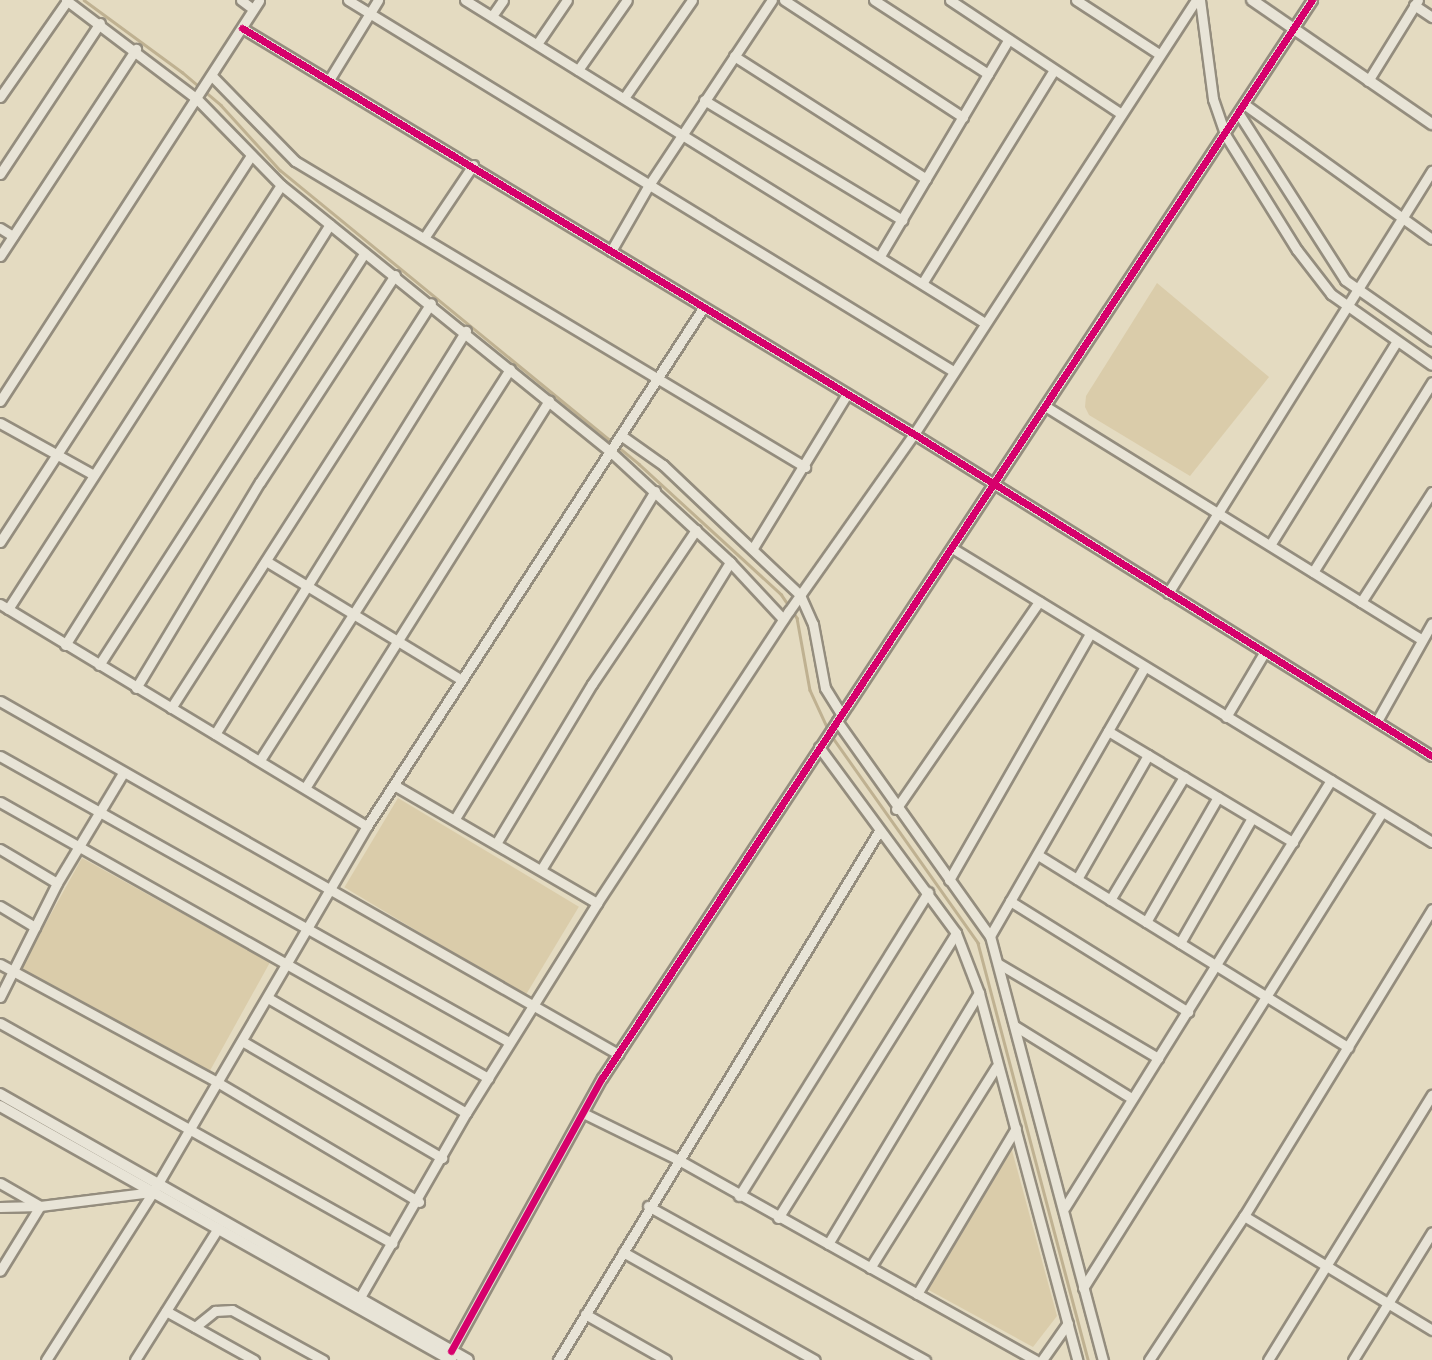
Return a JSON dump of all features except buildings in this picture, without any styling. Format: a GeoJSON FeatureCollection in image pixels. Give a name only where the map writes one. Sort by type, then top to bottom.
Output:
{"type":"FeatureCollection","features":[{"type":"Feature","properties":{"kind":"street"},"geometry":{"type":"LineString","coordinates":[[0,97],[67,0],[136,48],[197,99],[281,185],[466,331],[612,453],[786,615]]}},
{"type":"Feature","properties":{"kind":"street"},"geometry":{"type":"LineString","coordinates":[[0,401],[256,4],[241,0]]}},
{"type":"Feature","properties":{"kind":"street"},"geometry":{"type":"LineString","coordinates":[[348,0],[953,371]]}},
{"type":"Feature","properties":{"kind":"street"},"geometry":{"type":"LineString","coordinates":[[329,80],[378,0]]}},
{"type":"Feature","properties":{"kind":"street"},"geometry":{"type":"LineString","coordinates":[[465,0],[923,282],[985,323]]}},
{"type":"Feature","properties":{"kind":"street"},"geometry":{"type":"LineString","coordinates":[[492,16],[503,0]]}},
{"type":"Feature","properties":{"kind":"street"},"geometry":{"type":"LineString","coordinates":[[537,44],[567,0]]}},
{"type":"Feature","properties":{"kind":"street"},"geometry":{"type":"LineString","coordinates":[[578,70],[626,0]]}},
{"type":"Feature","properties":{"kind":"street"},"geometry":{"type":"LineString","coordinates":[[624,98],[692,0]]}},
{"type":"Feature","properties":{"kind":"street"},"geometry":{"type":"LineString","coordinates":[[611,251],[649,185],[772,0]]}},
{"type":"Feature","properties":{"kind":"street"},"geometry":{"type":"LineString","coordinates":[[784,0],[963,117]]}},
{"type":"Feature","properties":{"kind":"street"},"geometry":{"type":"LineString","coordinates":[[874,0],[988,74]]}},
{"type":"Feature","properties":{"kind":"street"},"geometry":{"type":"LineString","coordinates":[[950,0],[1120,113]]}},
{"type":"Feature","properties":{"kind":"street"},"geometry":{"type":"LineString","coordinates":[[1076,0],[1159,54]]}},
{"type":"Feature","properties":{"kind":"street"},"geometry":{"type":"LineString","coordinates":[[359,1299],[419,1202],[466,1113],[597,903],[798,597],[914,434],[1120,113],[1198,0]]}},
{"type":"Feature","properties":{"kind":"street"},"geometry":{"type":"LineString","coordinates":[[1198,0],[1213,99],[1226,136],[1297,250],[1322,285],[1347,307],[1432,365]]}},
{"type":"Feature","properties":{"kind":"street"},"geometry":{"type":"LineString","coordinates":[[1252,0],[1432,124]]}},
{"type":"Feature","properties":{"kind":"street"},"geometry":{"type":"LineString","coordinates":[[451,1355],[618,1054],[952,548],[992,483],[1226,136],[1312,0]]}},
{"type":"Feature","properties":{"kind":"street"},"geometry":{"type":"LineString","coordinates":[[1368,80],[1416,3],[1432,17]]}},
{"type":"Feature","properties":{"kind":"street"},"geometry":{"type":"LineString","coordinates":[[0,174],[100,23]]}},
{"type":"Feature","properties":{"kind":"street"},"geometry":{"type":"LineString","coordinates":[[242,28],[473,165],[703,308],[914,434],[1264,653],[1430,751]]}},
{"type":"Feature","properties":{"kind":"street"},"geometry":{"type":"LineString","coordinates":[[880,256],[1009,39]]}},
{"type":"Feature","properties":{"kind":"street"},"geometry":{"type":"LineString","coordinates":[[0,256],[136,48]]}},
{"type":"Feature","properties":{"kind":"street"},"geometry":{"type":"LineString","coordinates":[[734,56],[926,179]]}},
{"type":"Feature","properties":{"kind":"street"},"geometry":{"type":"LineString","coordinates":[[923,282],[1054,70]]}},
{"type":"Feature","properties":{"kind":"street"},"geometry":{"type":"LineString","coordinates":[[212,76],[295,161],[805,467]]}},
{"type":"Feature","properties":{"kind":"street"},"geometry":{"type":"LineString","coordinates":[[704,100],[902,220]]}},
{"type":"Feature","properties":{"kind":"street"},"geometry":{"type":"LineString","coordinates":[[1244,104],[1432,239]]}},
{"type":"Feature","properties":{"kind":"street"},"geometry":{"type":"LineString","coordinates":[[1239,114],[1334,267],[1358,290],[1432,341]]}},
{"type":"Feature","properties":{"kind":"street"},"geometry":{"type":"LineString","coordinates":[[0,542],[251,156]]}},
{"type":"Feature","properties":{"kind":"street"},"geometry":{"type":"LineString","coordinates":[[424,238],[473,165]]}},
{"type":"Feature","properties":{"kind":"street"},"geometry":{"type":"LineString","coordinates":[[1168,593],[1432,171]]}},
{"type":"Feature","properties":{"kind":"street"},"geometry":{"type":"LineString","coordinates":[[281,185],[94,475],[4,607],[368,826]]}},
{"type":"Feature","properties":{"kind":"street"},"geometry":{"type":"LineString","coordinates":[[65,645],[330,225]]}},
{"type":"Feature","properties":{"kind":"street"},"geometry":{"type":"LineString","coordinates":[[0,228],[13,236]]}},
{"type":"Feature","properties":{"kind":"street"},"geometry":{"type":"LineString","coordinates":[[99,665],[365,253]]}},
{"type":"Feature","properties":{"kind":"street"},"geometry":{"type":"LineString","coordinates":[[136,688],[260,482],[395,275]]}},
{"type":"Feature","properties":{"kind":"street"},"geometry":{"type":"LineString","coordinates":[[171,708],[430,303]]}},
{"type":"Feature","properties":{"kind":"street"},"geometry":{"type":"LineString","coordinates":[[46,1360],[155,1188],[189,1126],[268,998],[306,925],[460,679],[612,453],[703,308]]}},
{"type":"Feature","properties":{"kind":"street"},"geometry":{"type":"LineString","coordinates":[[215,734],[466,331]]}},
{"type":"Feature","properties":{"kind":"street"},"geometry":{"type":"LineString","coordinates":[[1270,545],[1397,341]]}},
{"type":"Feature","properties":{"kind":"street"},"geometry":{"type":"LineString","coordinates":[[260,761],[352,612],[510,369]]}},
{"type":"Feature","properties":{"kind":"street"},"geometry":{"type":"LineString","coordinates":[[1313,572],[1432,382]]}},
{"type":"Feature","properties":{"kind":"street"},"geometry":{"type":"LineString","coordinates":[[753,548],[805,467],[847,394]]}},
{"type":"Feature","properties":{"kind":"street"},"geometry":{"type":"LineString","coordinates":[[305,788],[394,639],[549,400]]}},
{"type":"Feature","properties":{"kind":"street"},"geometry":{"type":"LineString","coordinates":[[1045,406],[1421,639]]}},
{"type":"Feature","properties":{"kind":"street"},"geometry":{"type":"LineString","coordinates":[[0,422],[94,475]]}},
{"type":"Feature","properties":{"kind":"street"},"geometry":{"type":"LineString","coordinates":[[622,436],[663,466],[753,548],[798,597],[813,624],[825,688],[839,718],[896,809],[990,936],[1065,1207],[1103,1360]]}},
{"type":"Feature","properties":{"kind":"street"},"geometry":{"type":"LineString","coordinates":[[456,817],[655,491]]}},
{"type":"Feature","properties":{"kind":"street"},"geometry":{"type":"LineString","coordinates":[[1361,602],[1432,492]]}},
{"type":"Feature","properties":{"kind":"street"},"geometry":{"type":"LineString","coordinates":[[497,842],[592,684],[696,530]]}},
{"type":"Feature","properties":{"kind":"street"},"geometry":{"type":"LineString","coordinates":[[952,548],[1432,842]]}},
{"type":"Feature","properties":{"kind":"street"},"geometry":{"type":"LineString","coordinates":[[266,561],[460,679]]}},
{"type":"Feature","properties":{"kind":"street"},"geometry":{"type":"LineString","coordinates":[[541,868],[730,562]]}},
{"type":"Feature","properties":{"kind":"street"},"geometry":{"type":"LineString","coordinates":[[896,809],[1039,602]]}},
{"type":"Feature","properties":{"kind":"street"},"geometry":{"type":"LineString","coordinates":[[1377,721],[1432,622]]}},
{"type":"Feature","properties":{"kind":"street"},"geometry":{"type":"LineString","coordinates":[[949,880],[1090,634]]}},
{"type":"Feature","properties":{"kind":"street"},"geometry":{"type":"LineString","coordinates":[[1226,718],[1264,653]]}},
{"type":"Feature","properties":{"kind":"street"},"geometry":{"type":"LineString","coordinates":[[990,936],[1144,668]]}},
{"type":"Feature","properties":{"kind":"street"},"geometry":{"type":"LineString","coordinates":[[0,701],[618,1054]]}},
{"type":"Feature","properties":{"kind":"street"},"geometry":{"type":"LineString","coordinates":[[1108,731],[1293,842]]}},
{"type":"Feature","properties":{"kind":"street"},"geometry":{"type":"LineString","coordinates":[[820,747],[956,933],[979,993],[996,1067],[1016,1128],[1077,1360]]}},
{"type":"Feature","properties":{"kind":"street"},"geometry":{"type":"LineString","coordinates":[[1077,879],[1148,755]]}},
{"type":"Feature","properties":{"kind":"street"},"geometry":{"type":"LineString","coordinates":[[0,756],[97,813],[306,925],[509,1042]]}},
{"type":"Feature","properties":{"kind":"street"},"geometry":{"type":"LineString","coordinates":[[0,997],[57,883],[123,773]]}},
{"type":"Feature","properties":{"kind":"street"},"geometry":{"type":"LineString","coordinates":[[1110,900],[1184,776]]}},
{"type":"Feature","properties":{"kind":"street"},"geometry":{"type":"LineString","coordinates":[[1065,1207],[1331,780]]}},
{"type":"Feature","properties":{"kind":"street"},"geometry":{"type":"LineString","coordinates":[[394,785],[456,817],[597,903]]}},
{"type":"Feature","properties":{"kind":"street"},"geometry":{"type":"LineString","coordinates":[[1146,922],[1218,797]]}},
{"type":"Feature","properties":{"kind":"street"},"geometry":{"type":"LineString","coordinates":[[0,802],[488,1078]]}},
{"type":"Feature","properties":{"kind":"street"},"geometry":{"type":"LineString","coordinates":[[1083,1288],[1268,998],[1382,812]]}},
{"type":"Feature","properties":{"kind":"street"},"geometry":{"type":"LineString","coordinates":[[1180,943],[1252,818]]}},
{"type":"Feature","properties":{"kind":"street"},"geometry":{"type":"LineString","coordinates":[[558,1360],[648,1206],[879,831]]}},
{"type":"Feature","properties":{"kind":"street"},"geometry":{"type":"LineString","coordinates":[[0,849],[57,883]]}},
{"type":"Feature","properties":{"kind":"street"},"geometry":{"type":"LineString","coordinates":[[1038,855],[1348,1047]]}},
{"type":"Feature","properties":{"kind":"street"},"geometry":{"type":"LineString","coordinates":[[739,1196],[928,892]]}},
{"type":"Feature","properties":{"kind":"street"},"geometry":{"type":"LineString","coordinates":[[1010,901],[1188,1012]]}},
{"type":"Feature","properties":{"kind":"street"},"geometry":{"type":"LineString","coordinates":[[0,906],[35,927]]}},
{"type":"Feature","properties":{"kind":"street"},"geometry":{"type":"LineString","coordinates":[[1149,1360],[1244,1216],[1432,909]]}},
{"type":"Feature","properties":{"kind":"street"},"geometry":{"type":"LineString","coordinates":[[778,1218],[956,933]]}},
{"type":"Feature","properties":{"kind":"street"},"geometry":{"type":"LineString","coordinates":[[0,964],[217,1083],[419,1202]]}},
{"type":"Feature","properties":{"kind":"street"},"geometry":{"type":"LineString","coordinates":[[999,964],[1158,1058]]}},
{"type":"Feature","properties":{"kind":"street"},"geometry":{"type":"LineString","coordinates":[[828,1244],[979,993]]}},
{"type":"Feature","properties":{"kind":"street"},"geometry":{"type":"LineString","coordinates":[[268,998],[466,1113]]}},
{"type":"Feature","properties":{"kind":"street"},"geometry":{"type":"LineString","coordinates":[[0,1023],[189,1126],[392,1243]]}},
{"type":"Feature","properties":{"kind":"street"},"geometry":{"type":"LineString","coordinates":[[1015,1026],[1131,1098]]}},
{"type":"Feature","properties":{"kind":"street"},"geometry":{"type":"LineString","coordinates":[[242,1041],[442,1158]]}},
{"type":"Feature","properties":{"kind":"street"},"geometry":{"type":"LineString","coordinates":[[870,1268],[996,1067]]}},
{"type":"Feature","properties":{"kind":"street"},"geometry":{"type":"LineString","coordinates":[[0,1094],[218,1228],[451,1355],[468,1360]]}},
{"type":"Feature","properties":{"kind":"street"},"geometry":{"type":"LineString","coordinates":[[1268,1360],[1432,1094]]}},
{"type":"Feature","properties":{"kind":"street"},"geometry":{"type":"LineString","coordinates":[[0,1106],[359,1299],[451,1355]]}},
{"type":"Feature","properties":{"kind":"street"},"geometry":{"type":"LineString","coordinates":[[583,1113],[677,1159],[1035,1360]]}},
{"type":"Feature","properties":{"kind":"street"},"geometry":{"type":"LineString","coordinates":[[917,1294],[1016,1128]]}},
{"type":"Feature","properties":{"kind":"street"},"geometry":{"type":"LineString","coordinates":[[0,1183],[40,1206]]}},
{"type":"Feature","properties":{"kind":"street"},"geometry":{"type":"LineString","coordinates":[[0,1207],[40,1206],[155,1188]]}},
{"type":"Feature","properties":{"kind":"street"},"geometry":{"type":"LineString","coordinates":[[0,1271],[40,1206]]}},
{"type":"Feature","properties":{"kind":"street"},"geometry":{"type":"LineString","coordinates":[[648,1206],[925,1360]]}},
{"type":"Feature","properties":{"kind":"street"},"geometry":{"type":"LineString","coordinates":[[1244,1216],[1432,1330]]}},
{"type":"Feature","properties":{"kind":"street"},"geometry":{"type":"LineString","coordinates":[[137,1359],[218,1228]]}},
{"type":"Feature","properties":{"kind":"street"},"geometry":{"type":"LineString","coordinates":[[1353,1360],[1432,1232]]}},
{"type":"Feature","properties":{"kind":"street"},"geometry":{"type":"LineString","coordinates":[[623,1252],[816,1360]]}},
{"type":"Feature","properties":{"kind":"street"},"geometry":{"type":"LineString","coordinates":[[195,1327],[215,1311],[226,1309],[323,1360]]}},
{"type":"Feature","properties":{"kind":"street"},"geometry":{"type":"LineString","coordinates":[[166,1311],[254,1360]]}},
{"type":"Feature","properties":{"kind":"street"},"geometry":{"type":"LineString","coordinates":[[585,1314],[666,1360]]}},
{"type":"Feature","properties":{"kind":"street"},"geometry":{"type":"LineString","coordinates":[[1042,1360],[1068,1323]]}},
{"type":"Feature","properties":{"kind":"shaded area"},"geometry":{"type":"Polygon","coordinates":[[[1157,283],[1269,377],[1190,476],[1089,415],[1085,407],[1086,396],[1157,283]]]}},
{"type":"Feature","properties":{"kind":"shaded area"},"geometry":{"type":"Polygon","coordinates":[[[398,798],[579,907],[525,996],[344,887],[398,798]]]}},
{"type":"Feature","properties":{"kind":"shaded area"},"geometry":{"type":"Polygon","coordinates":[[[82,858],[270,962],[208,1074],[20,970],[82,858]]]}},
{"type":"Feature","properties":{"kind":"shaded area"},"geometry":{"type":"Polygon","coordinates":[[[1010,1143],[1057,1316],[1033,1347],[925,1288],[1010,1143]]]}},
{"type":"Feature","properties":{"kind":"waterway"},"geometry":{"type":"LineString","coordinates":[[84,0],[182,72],[221,105],[280,170],[639,464],[781,594],[797,618],[810,690],[828,729]]}},
{"type":"Feature","properties":{"kind":"waterway"},"geometry":{"type":"LineString","coordinates":[[831,735],[978,943],[1088,1360]]}},
{"type":"Feature","properties":{"kind":"cycle path"},"geometry":{"type":"LineString","coordinates":[[451,1351],[602,1078],[1312,0]]}},
{"type":"Feature","properties":{"kind":"cycle path"},"geometry":{"type":"LineString","coordinates":[[242,28],[914,434],[1432,756]]}}]}
